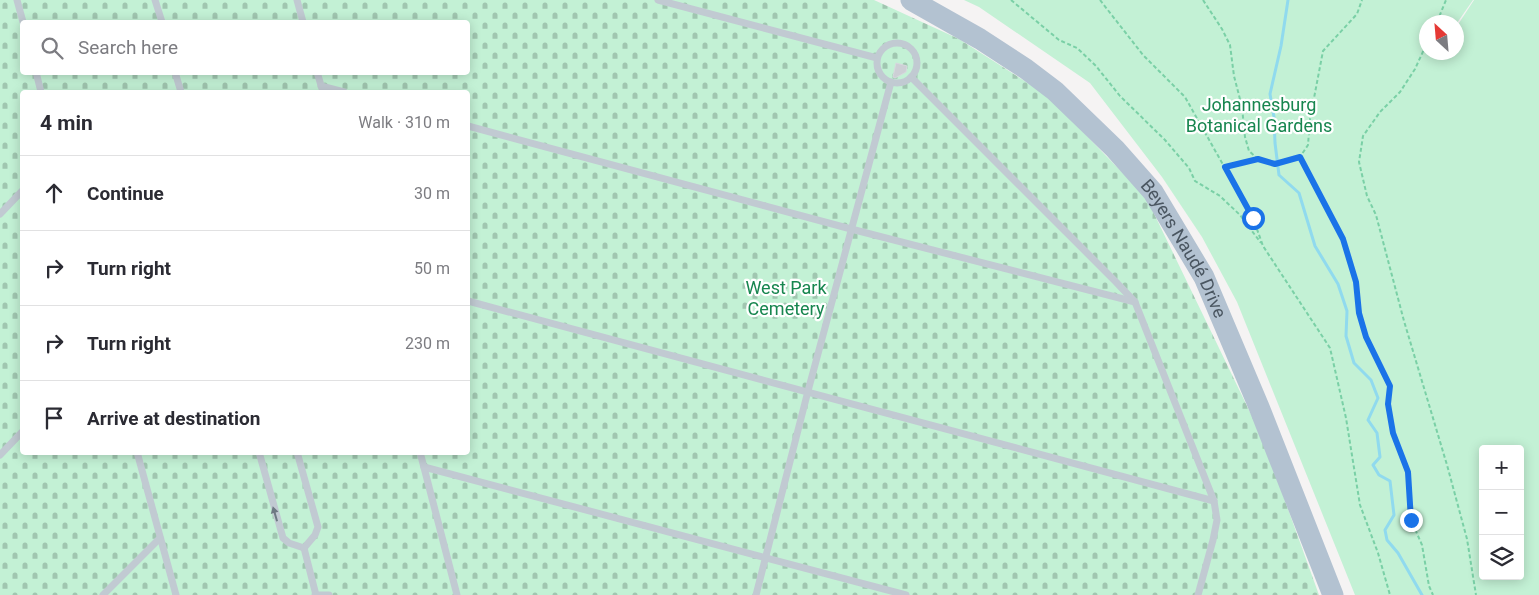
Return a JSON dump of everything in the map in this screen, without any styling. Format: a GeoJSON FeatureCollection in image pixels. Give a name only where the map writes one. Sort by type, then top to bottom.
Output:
{"type":"FeatureCollection","features":[{"type":"Feature","properties":{"kind":"main road","name":"Beyers Naudé Drive"},"geometry":{"type":"LineString","coordinates":[[911,0],[980,38],[1055,91],[1109,142],[1153,192],[1190,252],[1207,285],[1266,425],[1333,595]]}},
{"type":"Feature","properties":{"kind":"main road","name":"Beyers Naudé Drive"},"geometry":{"type":"LineString","coordinates":[[934,0],[995,36],[1062,83],[1134,153],[1170,198],[1204,254],[1238,326],[1326,545],[1344,595]]}},
{"type":"Feature","properties":{"kind":"lane"},"geometry":{"type":"LineString","coordinates":[[17,0],[22,20]]}},
{"type":"Feature","properties":{"kind":"lane"},"geometry":{"type":"LineString","coordinates":[[155,0],[161,20]]}},
{"type":"Feature","properties":{"kind":"lane"},"geometry":{"type":"LineString","coordinates":[[297,0],[302,20]]}},
{"type":"Feature","properties":{"kind":"lane"},"geometry":{"type":"LineString","coordinates":[[658,0],[877,58]]}},
{"type":"Feature","properties":{"kind":"lane"},"geometry":{"type":"LineString","coordinates":[[892,43],[902,44],[914,53],[917,63],[911,77],[902,82],[891,82],[879,73],[876,63],[877,58],[883,49],[892,43]]}},
{"type":"Feature","properties":{"kind":"lane"},"geometry":{"type":"LineString","coordinates":[[37,75],[40,90]]}},
{"type":"Feature","properties":{"kind":"lane"},"geometry":{"type":"LineString","coordinates":[[176,75],[180,90]]}},
{"type":"Feature","properties":{"kind":"lane"},"geometry":{"type":"LineString","coordinates":[[318,75],[322,89]]}},
{"type":"Feature","properties":{"kind":"lane"},"geometry":{"type":"LineString","coordinates":[[911,77],[1135,302],[1214,501],[1217,520],[1216,527],[1198,595]]}},
{"type":"Feature","properties":{"kind":"lane"},"geometry":{"type":"LineString","coordinates":[[756,595],[808,391],[891,82]]}},
{"type":"Feature","properties":{"kind":"lane"},"geometry":{"type":"LineString","coordinates":[[470,127],[852,229],[1135,302]]}},
{"type":"Feature","properties":{"kind":"lane"},"geometry":{"type":"LineString","coordinates":[[0,214],[20,193]]}},
{"type":"Feature","properties":{"kind":"lane"},"geometry":{"type":"LineString","coordinates":[[470,302],[1214,501]]}},
{"type":"Feature","properties":{"kind":"lane"},"geometry":{"type":"LineString","coordinates":[[0,455],[20,434]]}},
{"type":"Feature","properties":{"kind":"lane"},"geometry":{"type":"LineString","coordinates":[[138,455],[176,595]]}},
{"type":"Feature","properties":{"kind":"lane"},"geometry":{"type":"LineString","coordinates":[[260,455],[283,538],[289,543],[304,548]]}},
{"type":"Feature","properties":{"kind":"lane"},"geometry":{"type":"LineString","coordinates":[[298,455],[318,527],[315,535],[304,548]]}},
{"type":"Feature","properties":{"kind":"lane"},"geometry":{"type":"LineString","coordinates":[[421,455],[457,595]]}},
{"type":"Feature","properties":{"kind":"lane"},"geometry":{"type":"LineString","coordinates":[[424,467],[906,595]]}},
{"type":"Feature","properties":{"kind":"lane"},"geometry":{"type":"LineString","coordinates":[[103,595],[160,538]]}},
{"type":"Feature","properties":{"kind":"lane"},"geometry":{"type":"LineString","coordinates":[[304,548],[315,595],[329,595]]}},
{"type":"Feature","properties":{"kind":"path"},"geometry":{"type":"LineString","coordinates":[[1011,0],[1060,40],[1077,48],[1096,66],[1120,96],[1171,147],[1188,168],[1195,181],[1220,196],[1233,209],[1263,246],[1330,348],[1346,418],[1360,505],[1378,553],[1390,595]]}},
{"type":"Feature","properties":{"kind":"path"},"geometry":{"type":"LineString","coordinates":[[1100,0],[1143,55],[1185,97],[1253,218],[1263,246]]}},
{"type":"Feature","properties":{"kind":"path"},"geometry":{"type":"LineString","coordinates":[[1203,0],[1230,45],[1234,76],[1242,107],[1244,137],[1249,151],[1258,159],[1275,164],[1300,157],[1308,145],[1310,119],[1323,51],[1357,14],[1362,0]]}},
{"type":"Feature","properties":{"kind":"path"},"geometry":{"type":"LineString","coordinates":[[1440,15],[1446,0]]}},
{"type":"Feature","properties":{"kind":"path"},"geometry":{"type":"LineString","coordinates":[[1419,60],[1400,92],[1380,112],[1363,136],[1358,162],[1367,196],[1376,216],[1404,321],[1447,465],[1467,539],[1476,595]]}},
{"type":"Feature","properties":{"kind":"path"},"geometry":{"type":"LineString","coordinates":[[1300,157],[1343,239],[1356,282],[1359,313],[1366,337],[1390,386],[1388,404],[1393,433],[1408,472],[1411,520],[1422,545],[1429,586],[1433,595]]}},
{"type":"Feature","properties":{"kind":"path"},"geometry":{"type":"LineString","coordinates":[[1225,167],[1258,159]]}},
{"type":"Feature","properties":{"kind":"green space","name":"West Park Cemetery"},"geometry":{"type":"Polygon","coordinates":[[[0,0],[874,0],[959,39],[1048,96],[1146,197],[1262,437],[1319,595],[0,595],[0,0]]]}},
{"type":"Feature","properties":{"kind":"green space","name":"Johannesburg Botanical Gardens"},"geometry":{"type":"Polygon","coordinates":[[[964,0],[1473,0],[1463,15],[1419,15],[1419,60],[1464,60],[1464,15],[1474,0],[1539,0],[1539,595],[1355,595],[1237,302],[1202,237],[1162,177],[1090,83],[979,7],[964,0]]]}},
{"type":"Feature","properties":{"kind":"building"},"geometry":{"type":"Polygon","coordinates":[[[896,63],[907,66],[906,72],[895,78],[893,77],[896,63]]]}},
{"type":"Feature","properties":{"kind":"waterway"},"geometry":{"type":"LineString","coordinates":[[1288,0],[1281,46],[1270,94],[1279,175],[1299,193],[1315,246],[1338,284],[1347,311],[1346,336],[1354,363],[1371,380],[1378,398],[1368,420],[1377,433],[1380,457],[1373,465],[1379,475],[1390,481],[1394,515],[1385,530],[1387,540],[1398,553],[1422,595]]}},
{"type":"Feature","properties":{"kind":"route"},"geometry":{"type":"LineString","coordinates":[[1253,218],[1225,167],[1258,159],[1275,164],[1300,157],[1343,239],[1356,282],[1359,313],[1366,337],[1390,386],[1388,404],[1393,433],[1408,472],[1411,520]]}}]}
